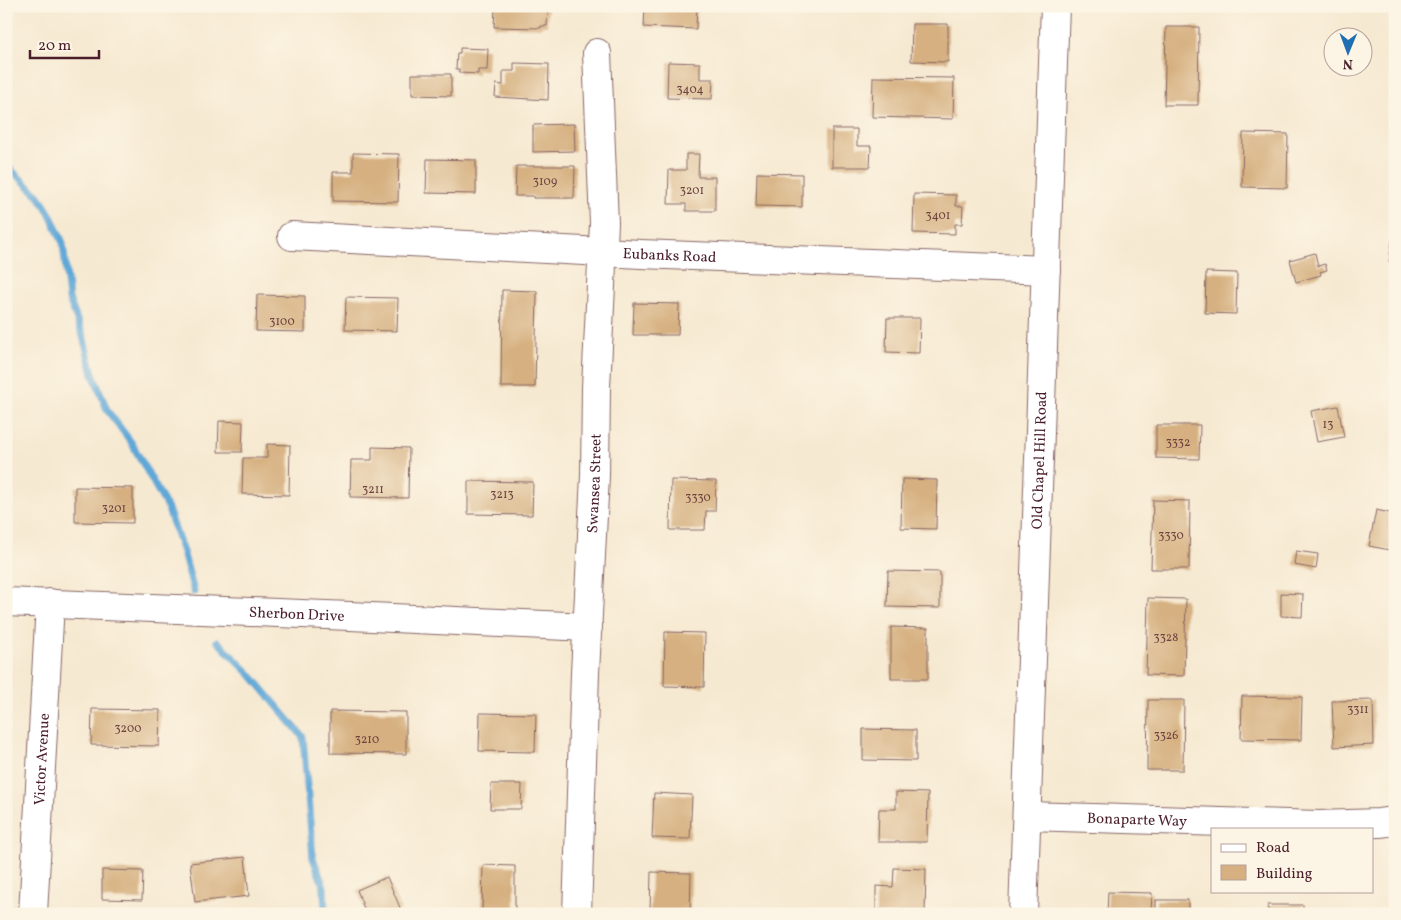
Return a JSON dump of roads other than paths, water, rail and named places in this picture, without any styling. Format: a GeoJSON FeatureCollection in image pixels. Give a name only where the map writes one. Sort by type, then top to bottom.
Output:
{"type":"FeatureCollection","features":[{"type":"Feature","properties":{"kind":"street","name":"Old Chapel Hill Road"},"geometry":{"type":"LineString","coordinates":[[1023,914],[1028,816],[1055,6]]}},
{"type":"Feature","properties":{"kind":"street","name":"Swansea Street"},"geometry":{"type":"LineString","coordinates":[[576,914],[604,223],[597,53]]}},
{"type":"Feature","properties":{"kind":"street","name":"Eubanks Road"},"geometry":{"type":"LineString","coordinates":[[292,236],[1046,270]]}},
{"type":"Feature","properties":{"kind":"street","name":"Sherbon Drive"},"geometry":{"type":"LineString","coordinates":[[6,602],[588,627]]}},
{"type":"Feature","properties":{"kind":"street","name":"Victor Avenue"},"geometry":{"type":"LineString","coordinates":[[34,914],[50,604]]}},
{"type":"Feature","properties":{"kind":"street","name":"Bonaparte Way"},"geometry":{"type":"LineString","coordinates":[[1028,816],[1319,825],[1395,821]]}},
{"type":"Feature","properties":{"kind":"waterway"},"geometry":{"type":"LineString","coordinates":[[6,165],[39,196],[50,214],[63,243],[69,299],[83,336],[93,374],[107,410],[131,442],[168,509],[184,555],[194,592]]}},
{"type":"Feature","properties":{"kind":"waterway"},"geometry":{"type":"LineString","coordinates":[[217,641],[251,675],[303,737],[313,858],[324,887],[325,914]]}}]}
